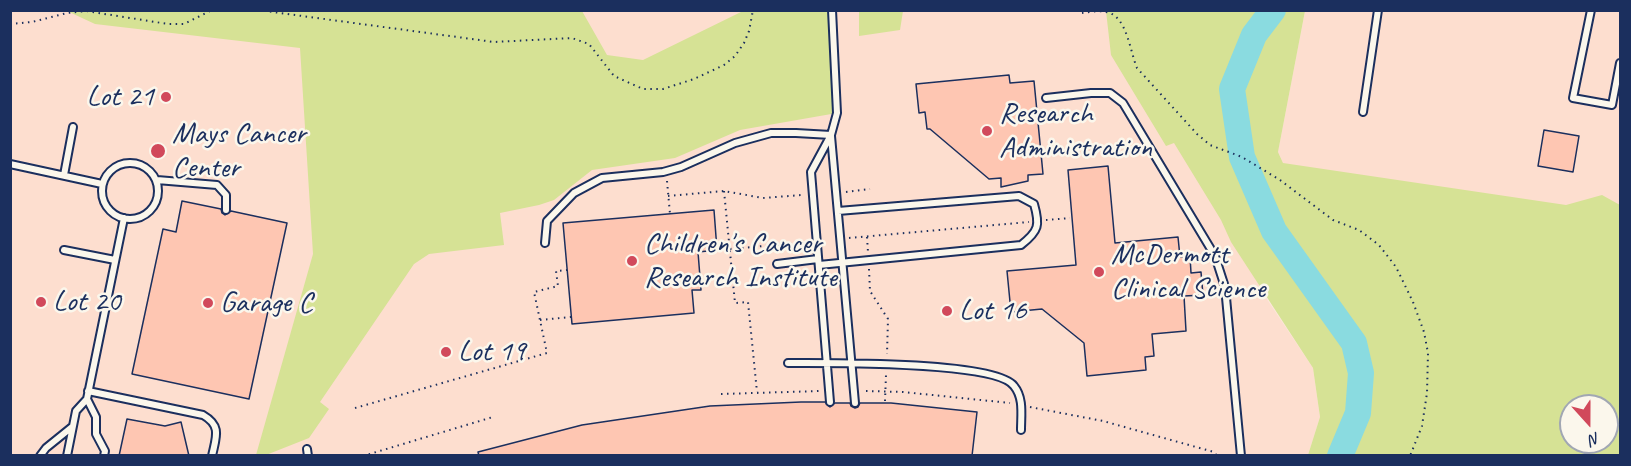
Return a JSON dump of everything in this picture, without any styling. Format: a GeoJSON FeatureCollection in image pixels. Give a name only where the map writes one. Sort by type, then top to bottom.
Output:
{"type":"FeatureCollection","features":[{"type":"Feature","properties":{"kind":"lane"},"geometry":{"type":"LineString","coordinates":[[830,402],[811,172],[831,135],[837,113],[832,10]]}},
{"type":"Feature","properties":{"kind":"lane"},"geometry":{"type":"LineString","coordinates":[[1363,112],[1378,10]]}},
{"type":"Feature","properties":{"kind":"lane"},"geometry":{"type":"LineString","coordinates":[[1591,10],[1573,98],[1612,105],[1620,63]]}},
{"type":"Feature","properties":{"kind":"lane"},"geometry":{"type":"LineString","coordinates":[[1046,98],[1110,93],[1124,103],[1215,256],[1225,287],[1242,456]]}},
{"type":"Feature","properties":{"kind":"lane"},"geometry":{"type":"LineString","coordinates":[[64,176],[73,127]]}},
{"type":"Feature","properties":{"kind":"lane"},"geometry":{"type":"LineString","coordinates":[[544,243],[547,221],[574,193],[602,178],[663,172],[681,167],[735,143],[771,134],[831,135]]}},
{"type":"Feature","properties":{"kind":"lane"},"geometry":{"type":"LineString","coordinates":[[831,135],[855,403]]}},
{"type":"Feature","properties":{"kind":"lane"},"geometry":{"type":"LineString","coordinates":[[128,162],[137,163],[146,167],[157,180],[159,189],[154,207],[147,214],[138,218],[124,218],[110,211],[105,203],[102,184],[112,169],[128,162]]}},
{"type":"Feature","properties":{"kind":"lane"},"geometry":{"type":"LineString","coordinates":[[10,164],[102,184]]}},
{"type":"Feature","properties":{"kind":"lane"},"geometry":{"type":"LineString","coordinates":[[157,180],[218,185],[226,195],[226,210]]}},
{"type":"Feature","properties":{"kind":"lane"},"geometry":{"type":"LineString","coordinates":[[777,264],[843,263],[1021,245],[1034,235],[1039,221],[1034,204],[1019,196],[838,211]]}},
{"type":"Feature","properties":{"kind":"lane"},"geometry":{"type":"LineString","coordinates":[[67,456],[76,411],[87,395],[124,218]]}},
{"type":"Feature","properties":{"kind":"lane"},"geometry":{"type":"LineString","coordinates":[[64,250],[115,260]]}},
{"type":"Feature","properties":{"kind":"lane"},"geometry":{"type":"LineString","coordinates":[[788,363],[932,366],[997,375],[1013,384],[1021,399],[1021,430]]}},
{"type":"Feature","properties":{"kind":"lane"},"geometry":{"type":"LineString","coordinates":[[87,395],[96,417],[96,434],[105,451],[104,456]]}},
{"type":"Feature","properties":{"kind":"lane"},"geometry":{"type":"LineString","coordinates":[[87,395],[203,415],[212,420],[216,429],[212,456]]}},
{"type":"Feature","properties":{"kind":"lane"},"geometry":{"type":"LineString","coordinates":[[40,456],[46,448],[72,427]]}},
{"type":"Feature","properties":{"kind":"path"},"geometry":{"type":"LineString","coordinates":[[10,24],[87,11],[168,24],[184,24],[212,10]]}},
{"type":"Feature","properties":{"kind":"path"},"geometry":{"type":"LineString","coordinates":[[258,10],[494,42],[572,38],[589,44],[614,76],[643,89],[663,89],[694,79],[724,65],[735,56],[744,43],[753,10]]}},
{"type":"Feature","properties":{"kind":"path"},"geometry":{"type":"LineString","coordinates":[[1082,13],[1107,12],[1118,17],[1127,34],[1131,54],[1137,68],[1197,134],[1210,145],[1248,161],[1280,180],[1333,220],[1359,230],[1379,245],[1396,267],[1413,302],[1424,332],[1428,353],[1427,393],[1422,426],[1410,456]]}},
{"type":"Feature","properties":{"kind":"path"},"geometry":{"type":"LineString","coordinates":[[667,179],[670,214]]}},
{"type":"Feature","properties":{"kind":"path"},"geometry":{"type":"LineString","coordinates":[[837,192],[870,189]]}},
{"type":"Feature","properties":{"kind":"path"},"geometry":{"type":"LineString","coordinates":[[668,196],[724,191],[764,198],[812,194]]}},
{"type":"Feature","properties":{"kind":"path"},"geometry":{"type":"LineString","coordinates":[[724,191],[735,303],[748,302],[756,392]]}},
{"type":"Feature","properties":{"kind":"path"},"geometry":{"type":"LineString","coordinates":[[841,239],[1070,218]]}},
{"type":"Feature","properties":{"kind":"path"},"geometry":{"type":"LineString","coordinates":[[867,237],[870,291],[888,319],[887,353]]}},
{"type":"Feature","properties":{"kind":"path"},"geometry":{"type":"LineString","coordinates":[[730,249],[817,241]]}},
{"type":"Feature","properties":{"kind":"path"},"geometry":{"type":"LineString","coordinates":[[355,408],[547,353],[534,292],[558,286],[556,271],[567,270]]}},
{"type":"Feature","properties":{"kind":"path"},"geometry":{"type":"LineString","coordinates":[[540,320],[571,316]]}},
{"type":"Feature","properties":{"kind":"path"},"geometry":{"type":"LineString","coordinates":[[885,401],[886,376]]}},
{"type":"Feature","properties":{"kind":"path"},"geometry":{"type":"LineString","coordinates":[[721,394],[821,391]]}},
{"type":"Feature","properties":{"kind":"path"},"geometry":{"type":"LineString","coordinates":[[866,391],[927,394],[1021,405],[1103,421],[1214,452],[1217,456]]}},
{"type":"Feature","properties":{"kind":"path"},"geometry":{"type":"LineString","coordinates":[[363,456],[493,417]]}},
{"type":"Feature","properties":{"kind":"shaded area"},"geometry":{"type":"Polygon","coordinates":[[[10,11],[1220,11],[1262,292],[1313,368],[1320,417],[1308,455],[11,455],[10,11]]]}},
{"type":"Feature","properties":{"kind":"shaded area"},"geometry":{"type":"Polygon","coordinates":[[[1305,11],[1620,11],[1620,277],[1289,176],[1278,152],[1305,11]]]}},
{"type":"Feature","properties":{"kind":"green space"},"geometry":{"type":"Polygon","coordinates":[[[67,11],[582,11],[607,55],[643,60],[743,11],[832,11],[837,113],[740,130],[675,158],[592,170],[554,200],[500,213],[504,245],[429,254],[414,264],[320,402],[329,409],[309,438],[266,455],[256,455],[313,254],[300,48],[95,24],[67,11]]]}},
{"type":"Feature","properties":{"kind":"green space"},"geometry":{"type":"Polygon","coordinates":[[[859,11],[903,11],[900,30],[859,36],[859,11]]]}},
{"type":"Feature","properties":{"kind":"green space"},"geometry":{"type":"Polygon","coordinates":[[[1106,11],[1305,11],[1278,152],[1283,163],[1566,205],[1602,195],[1620,205],[1620,455],[1308,455],[1320,417],[1313,368],[1231,242],[1221,220],[1174,143],[1166,146],[1111,55],[1106,11]]]}},
{"type":"Feature","properties":{"kind":"building","name":"Research Administration"},"geometry":{"type":"Polygon","coordinates":[[[1009,75],[1010,83],[1034,81],[1043,174],[1028,175],[1028,181],[1001,187],[1001,178],[989,179],[930,129],[927,129],[925,112],[919,113],[916,84],[1009,75]]]}},
{"type":"Feature","properties":{"kind":"building"},"geometry":{"type":"Polygon","coordinates":[[[1544,130],[1579,136],[1573,172],[1538,166],[1544,130]]]}},
{"type":"Feature","properties":{"kind":"building","name":"McDermott Clinical Science"},"geometry":{"type":"Polygon","coordinates":[[[1108,166],[1115,243],[1178,237],[1180,257],[1190,256],[1191,273],[1201,272],[1203,295],[1184,296],[1186,331],[1152,334],[1154,356],[1145,357],[1146,370],[1087,376],[1084,343],[1042,309],[1011,312],[1007,271],[1076,265],[1068,170],[1108,166]]]}},
{"type":"Feature","properties":{"kind":"building","name":"Garage C"},"geometry":{"type":"Polygon","coordinates":[[[182,201],[221,209],[225,215],[231,211],[287,223],[249,399],[132,374],[163,229],[176,232],[182,201]]]}},
{"type":"Feature","properties":{"kind":"building","name":"Children's Cancer Research Institute"},"geometry":{"type":"Polygon","coordinates":[[[714,210],[717,250],[698,252],[701,290],[692,290],[694,313],[572,324],[563,223],[714,210]]]}},
{"type":"Feature","properties":{"kind":"building"},"geometry":{"type":"Polygon","coordinates":[[[825,402],[830,407],[835,403],[850,403],[855,408],[860,403],[891,403],[977,412],[972,456],[479,456],[478,452],[582,425],[710,406],[825,402]]]}},
{"type":"Feature","properties":{"kind":"building"},"geometry":{"type":"Polygon","coordinates":[[[127,419],[165,426],[181,422],[189,456],[119,456],[127,419]]]}},
{"type":"Feature","properties":{"kind":"waterway"},"geometry":{"type":"LineString","coordinates":[[1273,10],[1254,35],[1232,89],[1242,157],[1274,231],[1354,343],[1361,373],[1358,413],[1340,456]]}},
{"type":"Feature","properties":{"kind":"place","name":"Lot 21"},"geometry":{"type":"Point","coordinates":[166,97]}},
{"type":"Feature","properties":{"kind":"place","name":"Research Administration"},"geometry":{"type":"Point","coordinates":[987,131]}},
{"type":"Feature","properties":{"kind":"place","name":"Mays Cancer Center"},"geometry":{"type":"Point","coordinates":[158,151]}},
{"type":"Feature","properties":{"kind":"place","name":"Children's Cancer Research Institute"},"geometry":{"type":"Point","coordinates":[632,261]}},
{"type":"Feature","properties":{"kind":"place","name":"McDermott Clinical Science"},"geometry":{"type":"Point","coordinates":[1099,272]}},
{"type":"Feature","properties":{"kind":"place","name":"Lot 20"},"geometry":{"type":"Point","coordinates":[41,302]}},
{"type":"Feature","properties":{"kind":"place","name":"Garage C"},"geometry":{"type":"Point","coordinates":[208,303]}},
{"type":"Feature","properties":{"kind":"place","name":"Lot 16"},"geometry":{"type":"Point","coordinates":[947,311]}},
{"type":"Feature","properties":{"kind":"place","name":"Lot 19"},"geometry":{"type":"Point","coordinates":[446,352]}}]}
